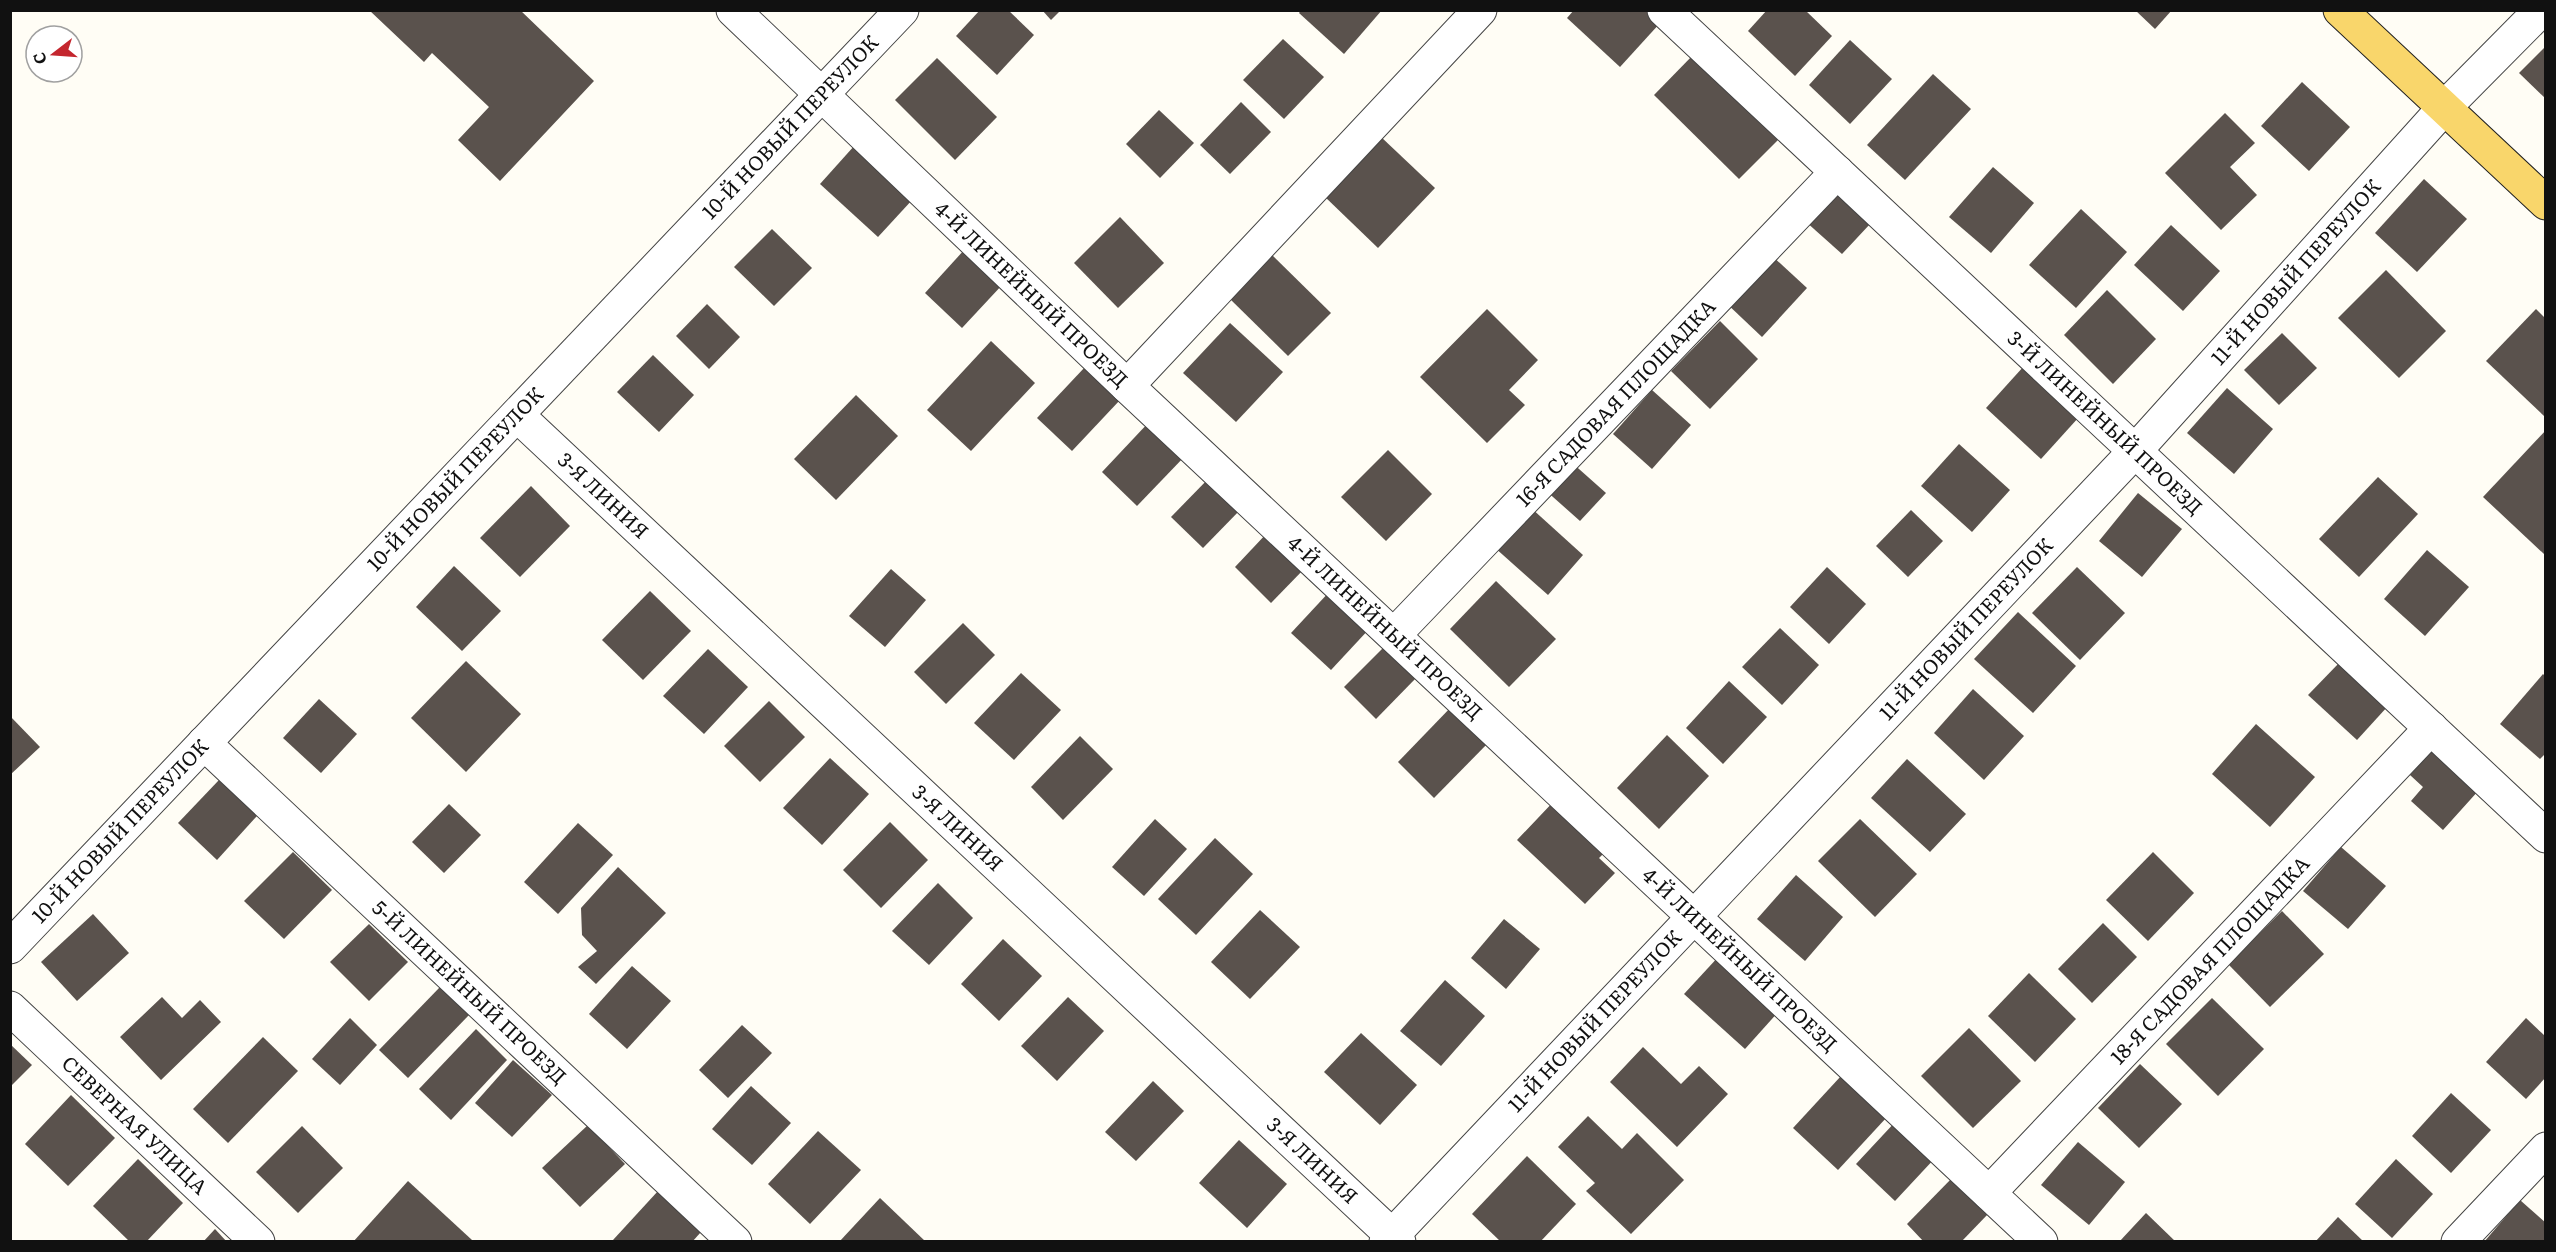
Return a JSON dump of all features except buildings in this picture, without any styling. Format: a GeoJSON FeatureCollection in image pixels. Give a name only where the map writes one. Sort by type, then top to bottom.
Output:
{"type":"FeatureCollection","features":[{"type":"Feature","properties":{"kind":"main road"},"geometry":{"type":"LineString","coordinates":[[2340,10],[2546,203]]}},
{"type":"Feature","properties":{"kind":"street","name":"4-Й ЛИНЕЙНЫЙ ПРОЕЗД"},"geometry":{"type":"LineString","coordinates":[[733,10],[1127,386],[2041,1242]]}},
{"type":"Feature","properties":{"kind":"street","name":"10-Й НОВЫЙ ПЕРЕУЛОК"},"geometry":{"type":"LineString","coordinates":[[10,947],[902,10]]}},
{"type":"Feature","properties":{"kind":"street"},"geometry":{"type":"LineString","coordinates":[[1127,386],[1480,10]]}},
{"type":"Feature","properties":{"kind":"street","name":"3-Й ЛИНЕЙНЫЙ ПРОЕЗД"},"geometry":{"type":"LineString","coordinates":[[1664,10],[2546,836]]}},
{"type":"Feature","properties":{"kind":"street","name":"11-Й НОВЫЙ ПЕРЕУЛОК"},"geometry":{"type":"LineString","coordinates":[[1392,1239],[1694,916],[2135,451],[2444,108],[2541,10]]}},
{"type":"Feature","properties":{"kind":"street","name":"16-Я САДОВАЯ ПЛОЩАДКА"},"geometry":{"type":"LineString","coordinates":[[1394,635],[1837,172]]}},
{"type":"Feature","properties":{"kind":"street","name":"3-Я ЛИНИЯ"},"geometry":{"type":"LineString","coordinates":[[517,415],[1392,1239]]}},
{"type":"Feature","properties":{"kind":"street","name":"18-Я САДОВАЯ ПЛОЩАДКА"},"geometry":{"type":"LineString","coordinates":[[1989,1193],[2431,728]]}},
{"type":"Feature","properties":{"kind":"street","name":"5-Й ЛИНЕЙНЫЙ ПРОЕЗД"},"geometry":{"type":"LineString","coordinates":[[204,743],[735,1242]]}},
{"type":"Feature","properties":{"kind":"street","name":"СЕВЕРНАЯ УЛИЦА"},"geometry":{"type":"LineString","coordinates":[[10,1008],[258,1242]]}},
{"type":"Feature","properties":{"kind":"street"},"geometry":{"type":"LineString","coordinates":[[2458,1242],[2546,1149]]}}]}
